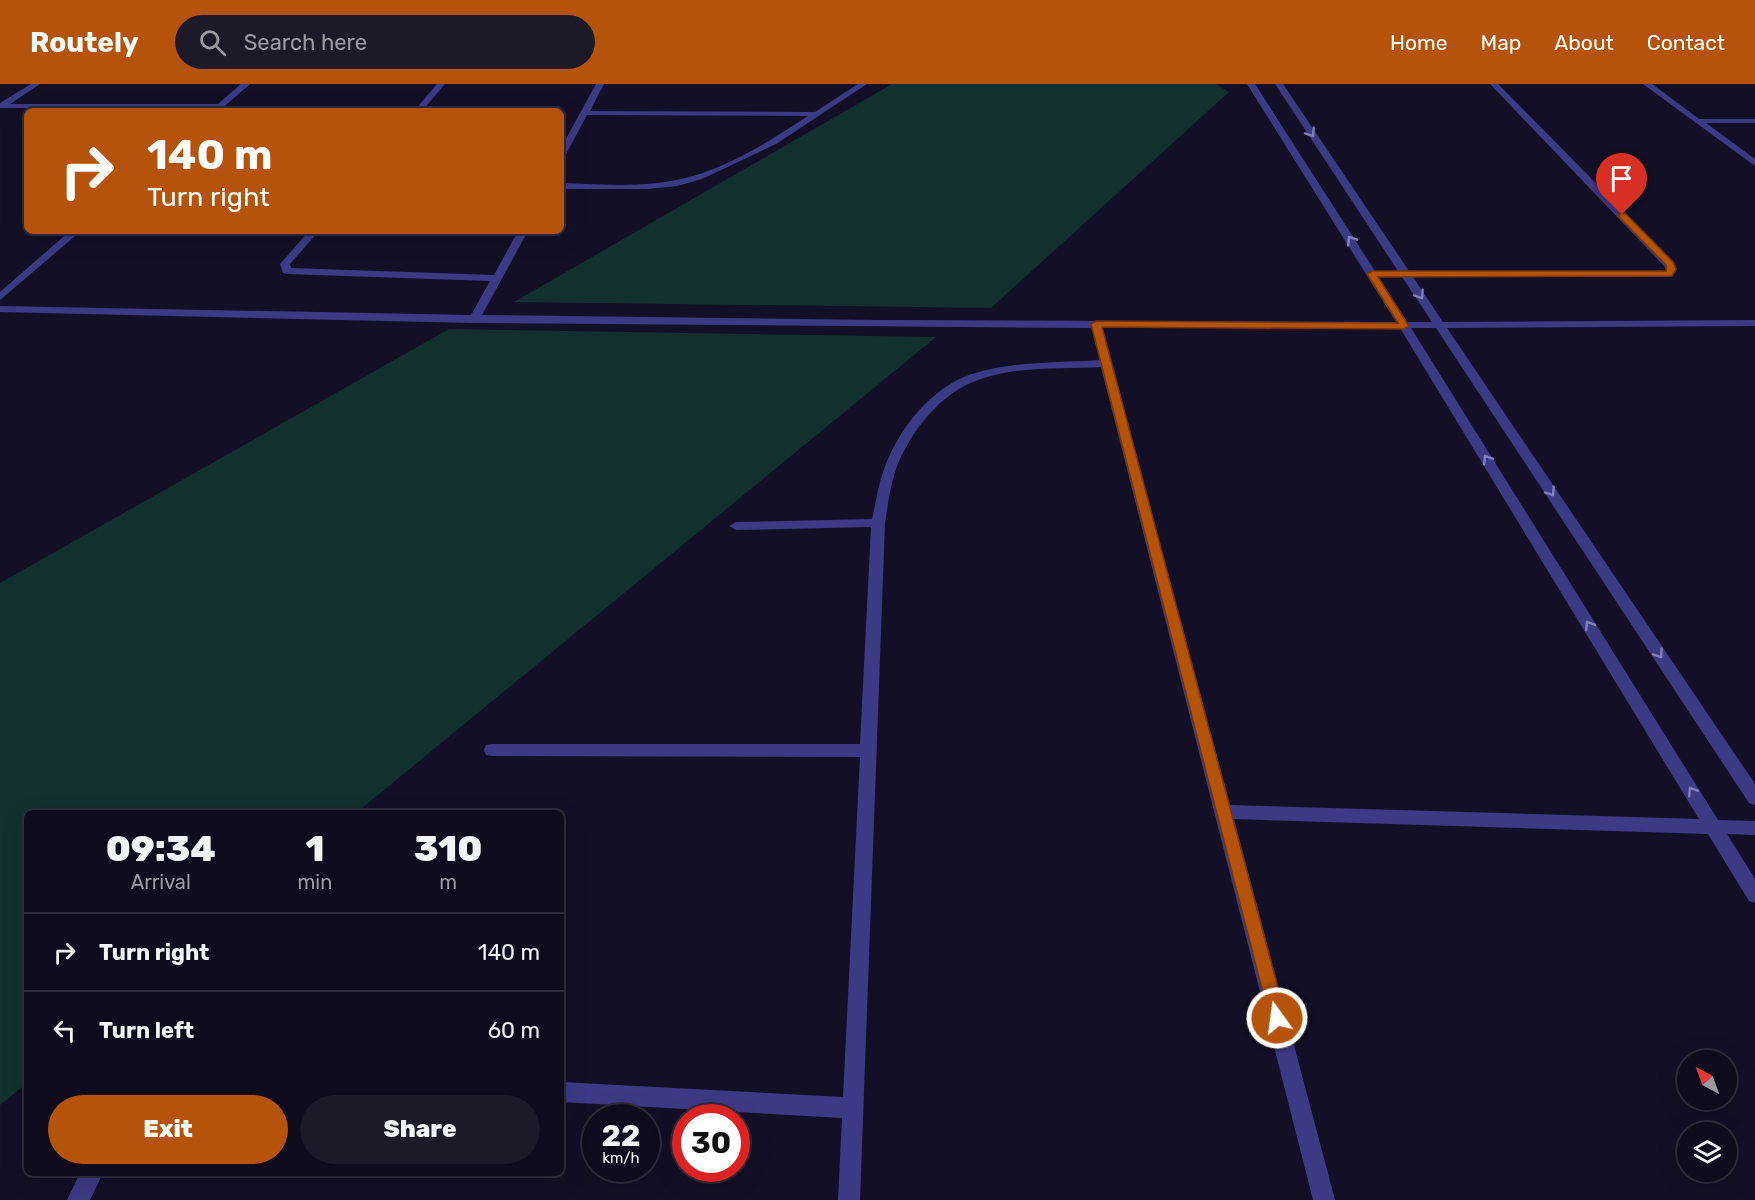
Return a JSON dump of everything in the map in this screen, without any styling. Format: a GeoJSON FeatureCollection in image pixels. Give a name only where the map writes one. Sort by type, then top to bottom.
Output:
{"type":"FeatureCollection","features":[{"type":"Feature","properties":{"kind":"street"},"geometry":{"type":"LineString","coordinates":[[1,106],[36,84]]}},
{"type":"Feature","properties":{"kind":"street"},"geometry":{"type":"LineString","coordinates":[[218,108],[246,84]]}},
{"type":"Feature","properties":{"kind":"street"},"geometry":{"type":"LineString","coordinates":[[421,108],[441,84]]}},
{"type":"Feature","properties":{"kind":"street"},"geometry":{"type":"LineString","coordinates":[[564,150],[600,84]]}},
{"type":"Feature","properties":{"kind":"street"},"geometry":{"type":"LineString","coordinates":[[564,186],[651,186],[698,178],[724,168],[863,84]]}},
{"type":"Feature","properties":{"kind":"street"},"geometry":{"type":"LineString","coordinates":[[1251,84],[1372,274],[1755,895]]}},
{"type":"Feature","properties":{"kind":"street"},"geometry":{"type":"LineString","coordinates":[[1279,84],[1755,798]]}},
{"type":"Feature","properties":{"kind":"street"},"geometry":{"type":"LineString","coordinates":[[1372,274],[1657,276],[1669,274],[1672,269],[1494,84]]}},
{"type":"Feature","properties":{"kind":"street"},"geometry":{"type":"LineString","coordinates":[[1647,84],[1755,163]]}},
{"type":"Feature","properties":{"kind":"street"},"geometry":{"type":"LineString","coordinates":[[1,106],[145,108]]}},
{"type":"Feature","properties":{"kind":"street"},"geometry":{"type":"LineString","coordinates":[[583,112],[816,114]]}},
{"type":"Feature","properties":{"kind":"street"},"geometry":{"type":"LineString","coordinates":[[1697,120],[1755,121]]}},
{"type":"Feature","properties":{"kind":"street"},"geometry":{"type":"LineString","coordinates":[[0,297],[73,234]]}},
{"type":"Feature","properties":{"kind":"street"},"geometry":{"type":"LineString","coordinates":[[311,234],[285,264],[287,271],[499,278]]}},
{"type":"Feature","properties":{"kind":"street"},"geometry":{"type":"LineString","coordinates":[[474,320],[521,234]]}},
{"type":"Feature","properties":{"kind":"street"},"geometry":{"type":"LineString","coordinates":[[0,309],[474,320],[1404,326],[1755,323]]}},
{"type":"Feature","properties":{"kind":"street"},"geometry":{"type":"LineString","coordinates":[[1096,324],[1324,1200]]}},
{"type":"Feature","properties":{"kind":"street"},"geometry":{"type":"LineString","coordinates":[[849,1200],[878,523],[890,468],[913,429],[934,401],[955,386],[975,377],[1006,372],[1106,363]]}},
{"type":"Feature","properties":{"kind":"street"},"geometry":{"type":"LineString","coordinates":[[736,526],[878,523]]}},
{"type":"Feature","properties":{"kind":"street"},"geometry":{"type":"LineString","coordinates":[[492,750],[868,751]]}},
{"type":"Feature","properties":{"kind":"street"},"geometry":{"type":"LineString","coordinates":[[1224,813],[1755,828]]}},
{"type":"Feature","properties":{"kind":"street"},"geometry":{"type":"LineString","coordinates":[[564,1092],[853,1108]]}},
{"type":"Feature","properties":{"kind":"street"},"geometry":{"type":"LineString","coordinates":[[78,1200],[90,1176]]}},
{"type":"Feature","properties":{"kind":"green space"},"geometry":{"type":"Polygon","coordinates":[[[892,84],[1216,84],[1229,92],[991,308],[514,302],[892,84]]]}},
{"type":"Feature","properties":{"kind":"green space"},"geometry":{"type":"Polygon","coordinates":[[[449,329],[936,337],[360,810],[24,810],[24,1085],[0,1105],[0,583],[449,329]]]}},
{"type":"Feature","properties":{"kind":"route"},"geometry":{"type":"LineString","coordinates":[[1277,1018],[1096,324],[1404,326],[1372,274],[1657,276],[1669,274],[1672,269],[1670,264],[1622,215]]}}]}
